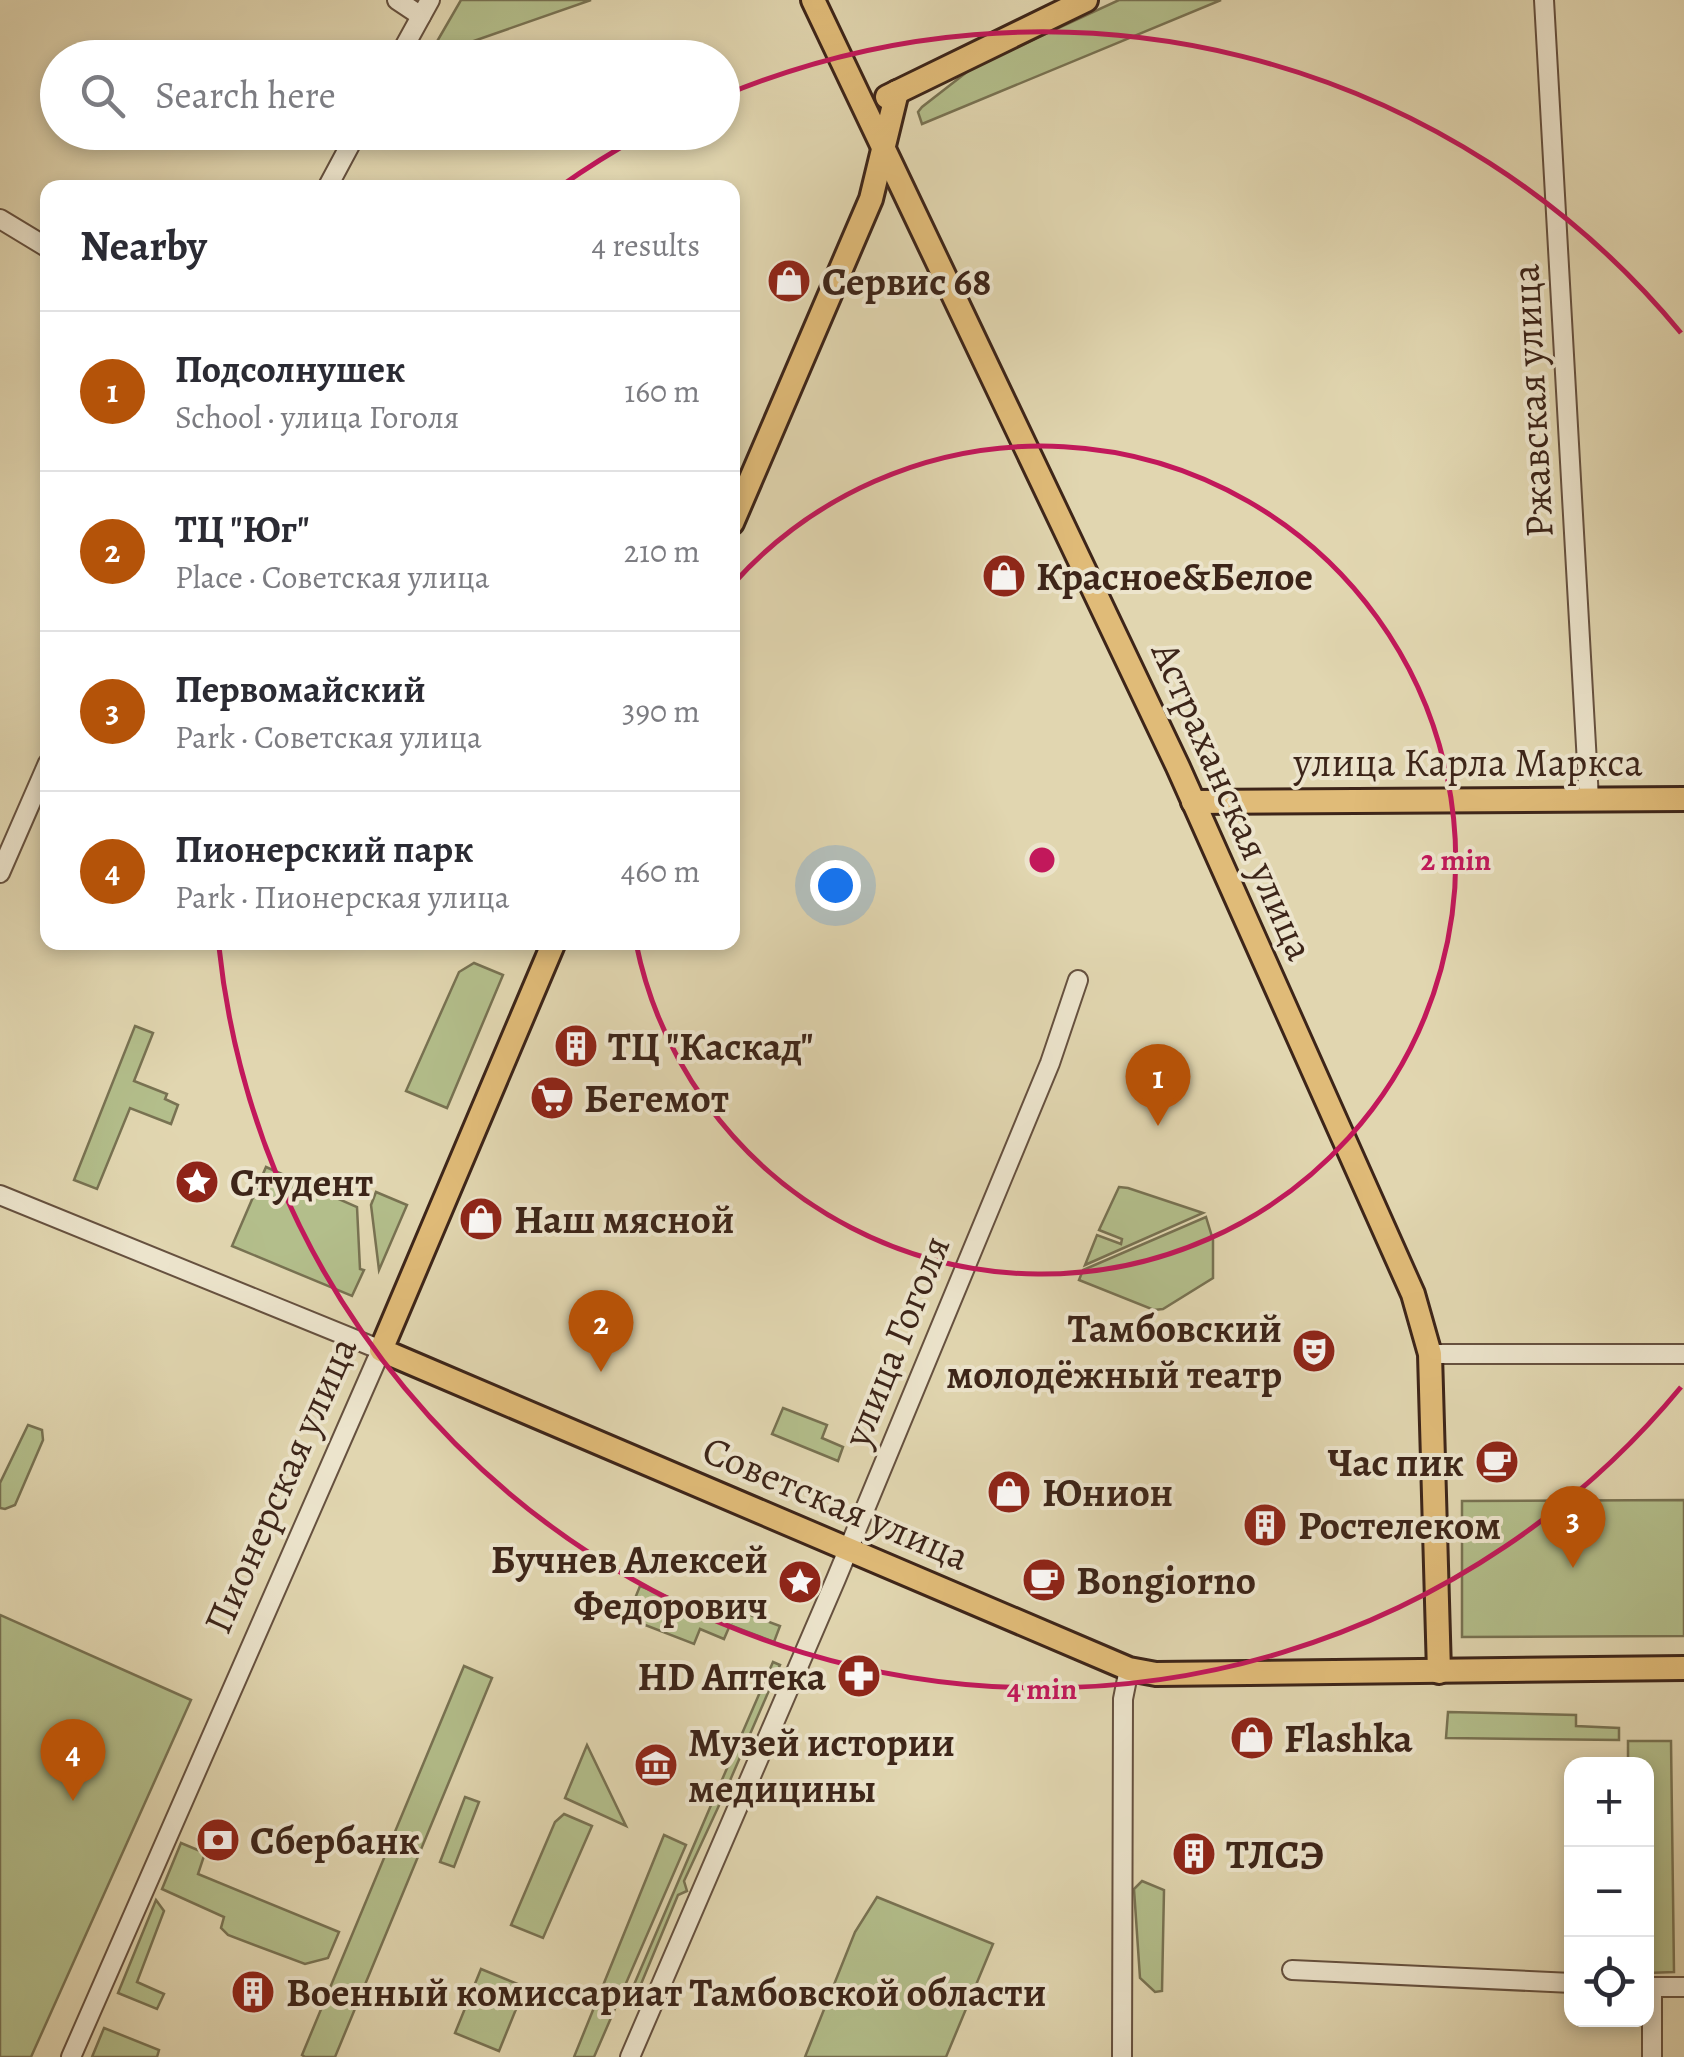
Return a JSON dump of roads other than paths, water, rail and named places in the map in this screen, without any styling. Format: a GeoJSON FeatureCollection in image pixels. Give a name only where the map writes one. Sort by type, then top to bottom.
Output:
{"type":"FeatureCollection","features":[{"type":"Feature","properties":{"kind":"main road","name":"Астраханская улица"},"geometry":{"type":"LineString","coordinates":[[813,0],[1193,802],[1406,1278],[1430,1354],[1439,1672]]}},
{"type":"Feature","properties":{"kind":"main road"},"geometry":{"type":"LineString","coordinates":[[866,108],[1086,0]]}},
{"type":"Feature","properties":{"kind":"main road"},"geometry":{"type":"LineString","coordinates":[[740,505],[871,199],[897,92]]}},
{"type":"Feature","properties":{"kind":"main road","name":"улица Карла Маркса"},"geometry":{"type":"LineString","coordinates":[[1193,802],[1684,798]]}},
{"type":"Feature","properties":{"kind":"main road","name":"Пионерская улица"},"geometry":{"type":"LineString","coordinates":[[381,1350],[551,950]]}},
{"type":"Feature","properties":{"kind":"main road","name":"Советская улица"},"geometry":{"type":"LineString","coordinates":[[381,1350],[1129,1669],[1156,1674],[1684,1668]]}},
{"type":"Feature","properties":{"kind":"street"},"geometry":{"type":"LineString","coordinates":[[397,0],[426,8],[408,40]]}},
{"type":"Feature","properties":{"kind":"street","name":"Ржавская улица"},"geometry":{"type":"LineString","coordinates":[[1544,0],[1589,799]]}},
{"type":"Feature","properties":{"kind":"street"},"geometry":{"type":"LineString","coordinates":[[331,180],[347,150]]}},
{"type":"Feature","properties":{"kind":"street"},"geometry":{"type":"LineString","coordinates":[[0,218],[40,243]]}},
{"type":"Feature","properties":{"kind":"street"},"geometry":{"type":"LineString","coordinates":[[0,873],[40,781]]}},
{"type":"Feature","properties":{"kind":"street","name":"улица Гоголя"},"geometry":{"type":"LineString","coordinates":[[630,2057],[1050,1063],[1078,980]]}},
{"type":"Feature","properties":{"kind":"street","name":"Советская улица"},"geometry":{"type":"LineString","coordinates":[[0,1195],[381,1350]]}},
{"type":"Feature","properties":{"kind":"street","name":"Пионерская улица"},"geometry":{"type":"LineString","coordinates":[[71,2057],[381,1350]]}},
{"type":"Feature","properties":{"kind":"street"},"geometry":{"type":"LineString","coordinates":[[1430,1354],[1684,1354]]}},
{"type":"Feature","properties":{"kind":"street"},"geometry":{"type":"LineString","coordinates":[[1122,2057],[1123,1699],[1129,1669]]}},
{"type":"Feature","properties":{"kind":"street"},"geometry":{"type":"LineString","coordinates":[[1292,1970],[1564,1983]]}},
{"type":"Feature","properties":{"kind":"street"},"geometry":{"type":"LineString","coordinates":[[1654,1987],[1684,1987]]}},
{"type":"Feature","properties":{"kind":"street"},"geometry":{"type":"LineString","coordinates":[[1651,2027],[1652,2057]]}},
{"type":"Feature","properties":{"kind":"place","name":"Сервис 68"},"geometry":{"type":"Point","coordinates":[789,281]}},
{"type":"Feature","properties":{"kind":"place","name":"Красное&Белое"},"geometry":{"type":"Point","coordinates":[1004,576]}},
{"type":"Feature","properties":{"kind":"place","name":"ТЦ \"Каскад\""},"geometry":{"type":"Point","coordinates":[576,1046]}},
{"type":"Feature","properties":{"kind":"place","name":"Бегемот"},"geometry":{"type":"Point","coordinates":[552,1098]}},
{"type":"Feature","properties":{"kind":"place","name":"Подсолнушек"},"geometry":{"type":"Point","coordinates":[1158,1126]}},
{"type":"Feature","properties":{"kind":"place","name":"Студент"},"geometry":{"type":"Point","coordinates":[197,1182]}},
{"type":"Feature","properties":{"kind":"place","name":"Наш мясной"},"geometry":{"type":"Point","coordinates":[481,1219]}},
{"type":"Feature","properties":{"kind":"place","name":"Тамбовский молодёжный театр"},"geometry":{"type":"Point","coordinates":[1314,1351]}},
{"type":"Feature","properties":{"kind":"place","name":"ТЦ \"Юг\""},"geometry":{"type":"Point","coordinates":[601,1372]}},
{"type":"Feature","properties":{"kind":"place","name":"Час пик"},"geometry":{"type":"Point","coordinates":[1497,1462]}},
{"type":"Feature","properties":{"kind":"place","name":"Юнион"},"geometry":{"type":"Point","coordinates":[1009,1492]}},
{"type":"Feature","properties":{"kind":"place","name":"Ростелеком"},"geometry":{"type":"Point","coordinates":[1265,1525]}},
{"type":"Feature","properties":{"kind":"place","name":"Первомайский"},"geometry":{"type":"Point","coordinates":[1573,1568]}},
{"type":"Feature","properties":{"kind":"place","name":"Bongiorno"},"geometry":{"type":"Point","coordinates":[1044,1580]}},
{"type":"Feature","properties":{"kind":"place","name":"Бучнев Алексей Федорович"},"geometry":{"type":"Point","coordinates":[800,1582]}},
{"type":"Feature","properties":{"kind":"place","name":"HD Аптека"},"geometry":{"type":"Point","coordinates":[859,1676]}},
{"type":"Feature","properties":{"kind":"place","name":"Flashka"},"geometry":{"type":"Point","coordinates":[1252,1738]}},
{"type":"Feature","properties":{"kind":"place","name":"Музей истории медицины"},"geometry":{"type":"Point","coordinates":[656,1765]}},
{"type":"Feature","properties":{"kind":"place","name":"Пионерский парк"},"geometry":{"type":"Point","coordinates":[73,1801]}},
{"type":"Feature","properties":{"kind":"place","name":"Сбербанк"},"geometry":{"type":"Point","coordinates":[218,1840]}},
{"type":"Feature","properties":{"kind":"place","name":"ТЛСЭ"},"geometry":{"type":"Point","coordinates":[1194,1854]}},
{"type":"Feature","properties":{"kind":"place","name":"Военный комиссариат Тамбовской области"},"geometry":{"type":"Point","coordinates":[253,1992]}}]}
